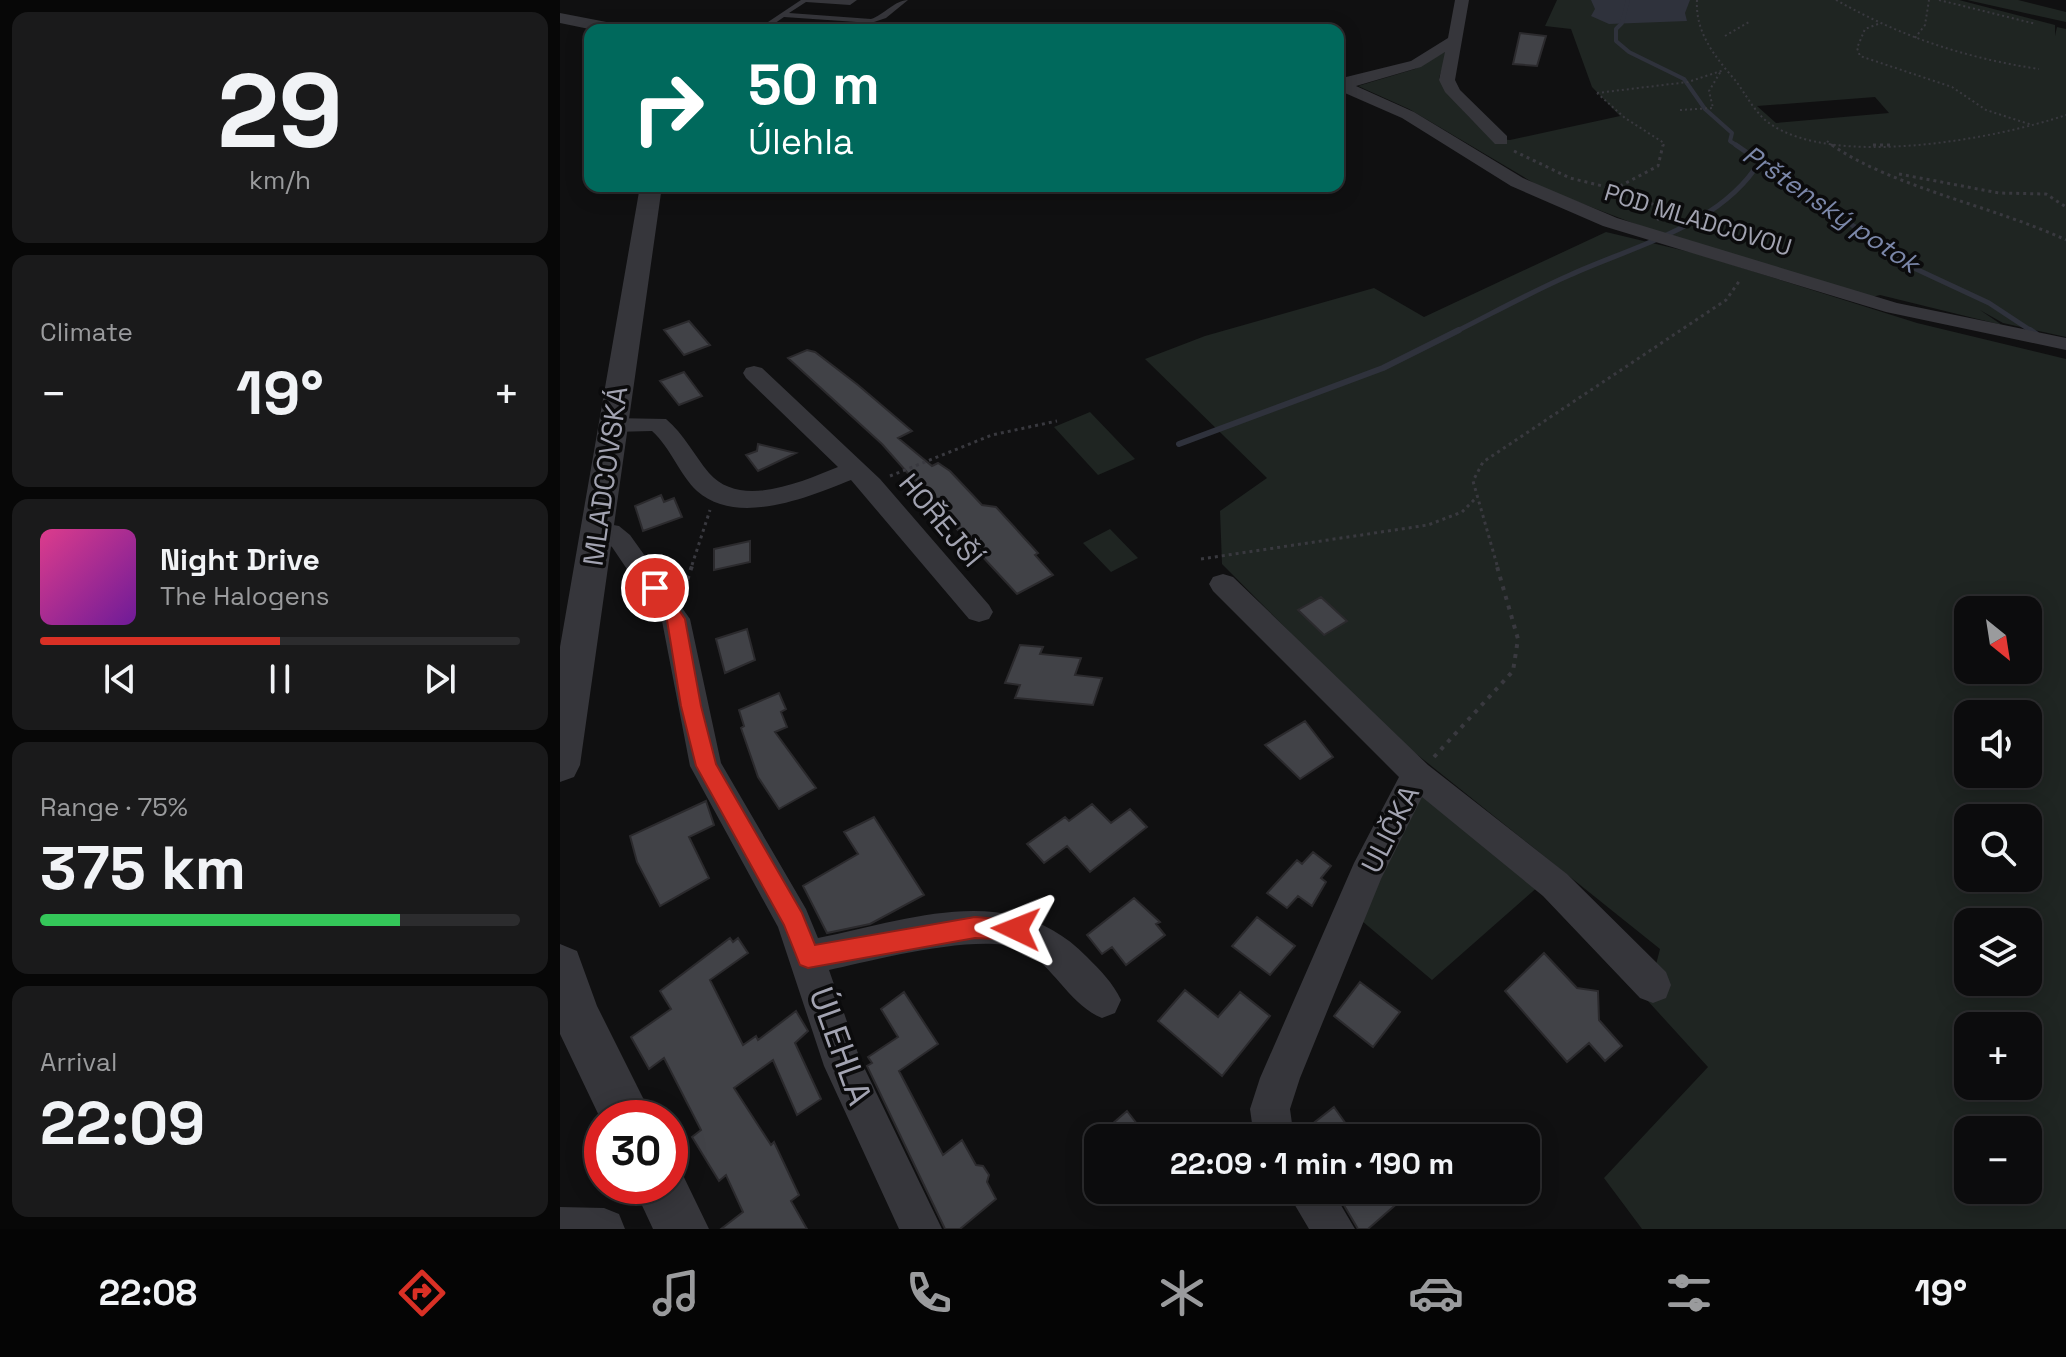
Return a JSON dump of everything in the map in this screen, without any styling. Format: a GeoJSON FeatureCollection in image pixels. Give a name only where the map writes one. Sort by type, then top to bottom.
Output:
{"type":"FeatureCollection","features":[{"type":"Feature","properties":{"kind":"street"},"geometry":{"type":"LineString","coordinates":[[1462,0],[1447,80],[1453,92],[1501,140]]}},
{"type":"Feature","properties":{"kind":"street"},"geometry":{"type":"LineString","coordinates":[[560,18],[591,24]]}},
{"type":"Feature","properties":{"kind":"street"},"geometry":{"type":"LineString","coordinates":[[1344,83],[1416,64],[1455,40]]}},
{"type":"Feature","properties":{"kind":"street","name":"POD MLADCOVOU"},"geometry":{"type":"LineString","coordinates":[[1344,85],[1408,115],[1547,197],[1643,232],[1893,308],[2066,344]]}},
{"type":"Feature","properties":{"kind":"street","name":"MLADCOVSKÁ"},"geometry":{"type":"LineString","coordinates":[[560,765],[650,192]]}},
{"type":"Feature","properties":{"kind":"street","name":"HOŘEJŠÍ"},"geometry":{"type":"LineString","coordinates":[[754,373],[881,495],[979,612]]}},
{"type":"Feature","properties":{"kind":"street"},"geometry":{"type":"LineString","coordinates":[[612,425],[658,424],[709,489],[736,499],[781,494],[855,469]]}},
{"type":"Feature","properties":{"kind":"street","name":"ÚLEHLA"},"geometry":{"type":"LineString","coordinates":[[597,531],[616,536],[676,619],[691,706],[706,766],[794,921],[843,1066],[921,1229]]}},
{"type":"Feature","properties":{"kind":"street","name":"ULIČKA"},"geometry":{"type":"LineString","coordinates":[[1223,584],[1417,774],[1366,874],[1280,1078],[1270,1109],[1272,1124]]}},
{"type":"Feature","properties":{"kind":"street"},"geometry":{"type":"LineString","coordinates":[[1417,774],[1555,885],[1653,985]]}},
{"type":"Feature","properties":{"kind":"street"},"geometry":{"type":"LineString","coordinates":[[808,957],[975,927],[1016,929],[1032,934],[1102,1000]]}},
{"type":"Feature","properties":{"kind":"street"},"geometry":{"type":"LineString","coordinates":[[560,967],[577,1017],[618,1100]]}},
{"type":"Feature","properties":{"kind":"street"},"geometry":{"type":"LineString","coordinates":[[669,1204],[682,1229]]}},
{"type":"Feature","properties":{"kind":"street"},"geometry":{"type":"LineString","coordinates":[[1317,1204],[1334,1229]]}},
{"type":"Feature","properties":{"kind":"street"},"geometry":{"type":"LineString","coordinates":[[560,1228],[604,1229]]}},
{"type":"Feature","properties":{"kind":"lane"},"geometry":{"type":"LineString","coordinates":[[770,23],[805,0],[852,2]]}},
{"type":"Feature","properties":{"kind":"lane"},"geometry":{"type":"LineString","coordinates":[[781,15],[871,21],[884,17],[905,0]]}},
{"type":"Feature","properties":{"kind":"lane"},"geometry":{"type":"LineString","coordinates":[[836,14],[852,2]]}},
{"type":"Feature","properties":{"kind":"lane"},"geometry":{"type":"LineString","coordinates":[[770,23],[784,24]]}},
{"type":"Feature","properties":{"kind":"path"},"geometry":{"type":"LineString","coordinates":[[1697,0],[1694,12],[1723,70],[1761,117],[1799,136],[1827,141],[1925,146],[2034,126],[2066,115]]}},
{"type":"Feature","properties":{"kind":"path"},"geometry":{"type":"LineString","coordinates":[[1836,0],[1878,24],[1974,59],[2039,69]]}},
{"type":"Feature","properties":{"kind":"path"},"geometry":{"type":"LineString","coordinates":[[1915,38],[1925,25],[1929,0]]}},
{"type":"Feature","properties":{"kind":"path"},"geometry":{"type":"LineString","coordinates":[[1939,0],[2036,24]]}},
{"type":"Feature","properties":{"kind":"path"},"geometry":{"type":"LineString","coordinates":[[1725,36],[1749,22]]}},
{"type":"Feature","properties":{"kind":"path"},"geometry":{"type":"LineString","coordinates":[[1878,24],[1865,29],[1857,48],[1860,56],[1952,87],[1986,110],[2034,126]]}},
{"type":"Feature","properties":{"kind":"path"},"geometry":{"type":"LineString","coordinates":[[1618,187],[1658,166],[1664,143],[1625,118],[1597,93],[1686,82],[1723,70]]}},
{"type":"Feature","properties":{"kind":"path"},"geometry":{"type":"LineString","coordinates":[[1680,110],[1713,108],[1709,91],[1712,80],[1723,70]]}},
{"type":"Feature","properties":{"kind":"path"},"geometry":{"type":"LineString","coordinates":[[1501,140],[1515,152],[1573,180],[1618,187],[1652,199],[1666,212],[1643,232]]}},
{"type":"Feature","properties":{"kind":"path"},"geometry":{"type":"LineString","coordinates":[[1827,141],[1834,148],[1884,171],[2001,215],[2030,221],[2066,240]]}},
{"type":"Feature","properties":{"kind":"path"},"geometry":{"type":"LineString","coordinates":[[1884,171],[1999,193],[2046,194],[2066,207]]}},
{"type":"Feature","properties":{"kind":"path"},"geometry":{"type":"LineString","coordinates":[[1417,774],[1513,671],[1518,639],[1473,481],[1483,462],[1726,300],[1740,282],[1743,262]]}},
{"type":"Feature","properties":{"kind":"path"},"geometry":{"type":"LineString","coordinates":[[881,495],[892,491],[883,479],[961,444],[1024,425],[1057,421]]}},
{"type":"Feature","properties":{"kind":"path"},"geometry":{"type":"LineString","coordinates":[[1201,559],[1428,525],[1462,512],[1478,496]]}},
{"type":"Feature","properties":{"kind":"path"},"geometry":{"type":"LineString","coordinates":[[676,619],[705,518],[712,508],[722,506]]}},
{"type":"Feature","properties":{"kind":"shaded area"},"geometry":{"type":"Polygon","coordinates":[[[1557,0],[1959,0],[2055,25],[2055,36],[2057,27],[2066,29],[2066,337],[2003,323],[1980,310],[2002,325],[1880,295],[1872,297],[1651,230],[1544,189],[1409,109],[1358,86],[1415,69],[1448,50],[1439,78],[1469,117],[1499,138],[1510,140],[1620,116],[1592,87],[1571,29],[1545,26],[1557,0]],[[1875,97],[1757,106],[1776,123],[1889,113],[1875,97]]]}},
{"type":"Feature","properties":{"kind":"shaded area"},"geometry":{"type":"Polygon","coordinates":[[[1591,0],[1690,0],[1685,13],[1687,21],[1609,24],[1591,16],[1595,9],[1591,0]]]}},
{"type":"Feature","properties":{"kind":"shaded area"},"geometry":{"type":"Polygon","coordinates":[[[1967,0],[2018,0],[2066,12],[2066,22],[1967,0]]]}},
{"type":"Feature","properties":{"kind":"shaded area"},"geometry":{"type":"Polygon","coordinates":[[[1606,232],[1698,254],[1917,323],[2066,359],[2066,1229],[1642,1229],[1604,1178],[1708,1067],[1647,1000],[1660,949],[1389,732],[1222,564],[1220,511],[1267,478],[1145,359],[1205,336],[1374,288],[1424,317],[1606,232]]]}},
{"type":"Feature","properties":{"kind":"shaded area"},"geometry":{"type":"Polygon","coordinates":[[[1090,412],[1135,459],[1098,475],[1054,427],[1090,412]]]}},
{"type":"Feature","properties":{"kind":"shaded area"},"geometry":{"type":"Polygon","coordinates":[[[1110,529],[1138,558],[1111,572],[1083,543],[1110,529]]]}},
{"type":"Feature","properties":{"kind":"shaded area"},"geometry":{"type":"Polygon","coordinates":[[[1418,793],[1540,885],[1432,980],[1362,921],[1418,793]]]}},
{"type":"Feature","properties":{"kind":"building"},"geometry":{"type":"Polygon","coordinates":[[[1520,33],[1546,36],[1537,66],[1513,64],[1520,33]]]}},
{"type":"Feature","properties":{"kind":"building"},"geometry":{"type":"Polygon","coordinates":[[[689,321],[710,345],[684,355],[664,330],[689,321]]]}},
{"type":"Feature","properties":{"kind":"building"},"geometry":{"type":"Polygon","coordinates":[[[807,350],[815,352],[858,385],[912,431],[898,438],[932,466],[938,463],[950,471],[982,505],[996,507],[1038,553],[1035,555],[1053,575],[1017,594],[956,528],[960,526],[931,492],[928,494],[921,488],[882,444],[788,358],[807,350]]]}},
{"type":"Feature","properties":{"kind":"building"},"geometry":{"type":"Polygon","coordinates":[[[684,372],[702,396],[679,405],[660,381],[684,372]]]}},
{"type":"Feature","properties":{"kind":"building"},"geometry":{"type":"Polygon","coordinates":[[[758,444],[796,453],[758,471],[746,455],[757,451],[758,444]]]}},
{"type":"Feature","properties":{"kind":"building"},"geometry":{"type":"Polygon","coordinates":[[[661,495],[664,502],[674,498],[682,517],[643,531],[635,506],[661,495]]]}},
{"type":"Feature","properties":{"kind":"building"},"geometry":{"type":"Polygon","coordinates":[[[750,541],[750,562],[714,570],[714,549],[750,541]]]}},
{"type":"Feature","properties":{"kind":"building"},"geometry":{"type":"Polygon","coordinates":[[[1321,597],[1347,621],[1324,635],[1298,610],[1321,597]]]}},
{"type":"Feature","properties":{"kind":"building"},"geometry":{"type":"Polygon","coordinates":[[[747,629],[755,660],[725,673],[716,639],[747,629]]]}},
{"type":"Feature","properties":{"kind":"building"},"geometry":{"type":"Polygon","coordinates":[[[1020,645],[1043,647],[1040,654],[1081,658],[1075,675],[1102,678],[1093,705],[1015,698],[1020,685],[1005,683],[1020,645]]]}},
{"type":"Feature","properties":{"kind":"building"},"geometry":{"type":"Polygon","coordinates":[[[779,693],[786,709],[781,712],[787,727],[775,732],[816,788],[779,809],[758,777],[741,728],[744,726],[739,710],[779,693]]]}},
{"type":"Feature","properties":{"kind":"building"},"geometry":{"type":"Polygon","coordinates":[[[1305,721],[1333,757],[1300,779],[1265,745],[1305,721]]]}},
{"type":"Feature","properties":{"kind":"building"},"geometry":{"type":"Polygon","coordinates":[[[706,801],[714,825],[689,837],[709,878],[660,906],[637,862],[630,836],[706,801]]]}},
{"type":"Feature","properties":{"kind":"building"},"geometry":{"type":"Polygon","coordinates":[[[1092,804],[1111,823],[1130,809],[1147,827],[1090,872],[1067,846],[1044,863],[1027,844],[1065,817],[1069,821],[1092,804]]]}},
{"type":"Feature","properties":{"kind":"building"},"geometry":{"type":"Polygon","coordinates":[[[874,817],[924,895],[870,924],[827,933],[803,886],[858,854],[844,832],[874,817]]]}},
{"type":"Feature","properties":{"kind":"building"},"geometry":{"type":"Polygon","coordinates":[[[1313,852],[1331,866],[1321,878],[1326,882],[1312,906],[1298,896],[1287,908],[1267,893],[1297,860],[1302,864],[1313,852]]]}},
{"type":"Feature","properties":{"kind":"building"},"geometry":{"type":"Polygon","coordinates":[[[1134,898],[1160,922],[1156,924],[1165,935],[1126,965],[1112,947],[1102,954],[1087,935],[1134,898]]]}},
{"type":"Feature","properties":{"kind":"building"},"geometry":{"type":"Polygon","coordinates":[[[1257,917],[1295,946],[1270,975],[1232,946],[1257,917]]]}},
{"type":"Feature","properties":{"kind":"building"},"geometry":{"type":"Polygon","coordinates":[[[730,938],[733,942],[738,938],[748,953],[710,980],[743,1045],[756,1036],[758,1040],[796,1011],[808,1031],[795,1043],[821,1099],[797,1115],[773,1060],[734,1088],[771,1145],[774,1142],[799,1195],[791,1201],[807,1229],[721,1229],[743,1212],[726,1175],[719,1181],[692,1137],[701,1130],[664,1058],[649,1069],[631,1037],[671,1009],[660,991],[730,938]]]}},
{"type":"Feature","properties":{"kind":"building"},"geometry":{"type":"Polygon","coordinates":[[[1544,953],[1577,988],[1598,991],[1599,1020],[1622,1046],[1605,1061],[1589,1043],[1567,1062],[1505,991],[1544,953]]]}},
{"type":"Feature","properties":{"kind":"building"},"geometry":{"type":"Polygon","coordinates":[[[1360,982],[1400,1012],[1373,1047],[1334,1016],[1360,982]]]}},
{"type":"Feature","properties":{"kind":"building"},"geometry":{"type":"Polygon","coordinates":[[[1185,990],[1218,1017],[1240,992],[1270,1016],[1222,1076],[1158,1021],[1185,990]]]}},
{"type":"Feature","properties":{"kind":"building"},"geometry":{"type":"Polygon","coordinates":[[[904,992],[938,1044],[899,1071],[943,1155],[962,1140],[976,1165],[983,1166],[989,1175],[987,1182],[996,1199],[960,1229],[945,1229],[867,1066],[872,1063],[868,1057],[898,1037],[881,1009],[904,992]]]}},
{"type":"Feature","properties":{"kind":"building"},"geometry":{"type":"Polygon","coordinates":[[[1334,1107],[1346,1124],[1312,1124],[1334,1107]]]}},
{"type":"Feature","properties":{"kind":"building"},"geometry":{"type":"Polygon","coordinates":[[[1127,1111],[1137,1124],[1112,1124],[1127,1111]]]}},
{"type":"Feature","properties":{"kind":"building"},"geometry":{"type":"Polygon","coordinates":[[[1343,1204],[1397,1204],[1368,1229],[1358,1229],[1343,1204]]]}},
{"type":"Feature","properties":{"kind":"waterway","name":"Prštenský potok"},"geometry":{"type":"LineString","coordinates":[[1628,0],[1622,23],[1616,29],[1616,41],[1629,52],[1684,79],[1705,109],[1732,133],[1730,141],[1736,145]]}},
{"type":"Feature","properties":{"kind":"waterway","name":"Prštenský potok"},"geometry":{"type":"LineString","coordinates":[[1736,145],[1760,161]]}},
{"type":"Feature","properties":{"kind":"waterway"},"geometry":{"type":"LineString","coordinates":[[1179,444],[1383,368],[1555,282],[1675,231],[1723,202],[1744,183],[1760,161]]}},
{"type":"Feature","properties":{"kind":"waterway","name":"Prštenský potok"},"geometry":{"type":"LineString","coordinates":[[1760,161],[1916,269],[1989,303],[2033,332]]}},
{"type":"Feature","properties":{"kind":"route"},"geometry":{"type":"LineString","coordinates":[[655,588],[676,619],[691,706],[706,766],[794,921],[808,957],[975,927],[1016,929]]}}]}
